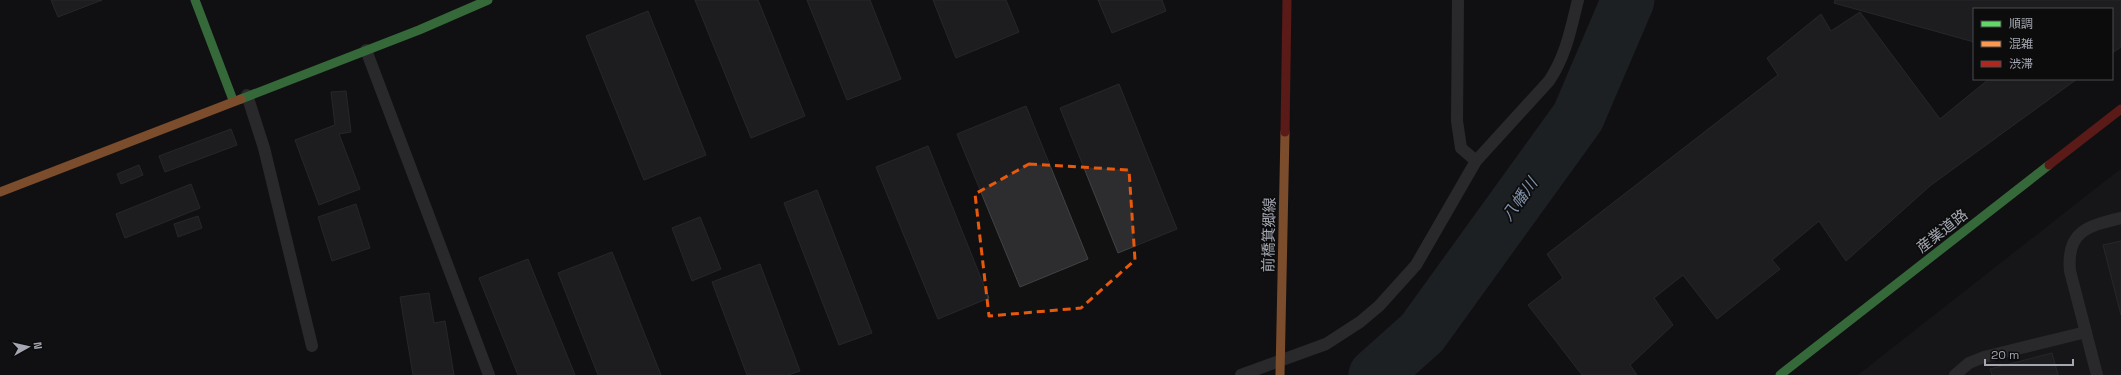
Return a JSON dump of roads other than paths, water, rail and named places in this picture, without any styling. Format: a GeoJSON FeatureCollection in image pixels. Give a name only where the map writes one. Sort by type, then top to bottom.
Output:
{"type":"FeatureCollection","features":[{"type":"Feature","properties":{"kind":"street"},"geometry":{"type":"LineString","coordinates":[[195,0],[233,100]]}},
{"type":"Feature","properties":{"kind":"street"},"geometry":{"type":"LineString","coordinates":[[0,192],[233,100],[419,30],[488,0]]}},
{"type":"Feature","properties":{"kind":"street","name":"前橋箕郷線"},"geometry":{"type":"LineString","coordinates":[[1280,375],[1282,359],[1287,0]]}},
{"type":"Feature","properties":{"kind":"street","name":"産業道路"},"geometry":{"type":"LineString","coordinates":[[1780,375],[2121,109]]}},
{"type":"Feature","properties":{"kind":"lane"},"geometry":{"type":"LineString","coordinates":[[1458,0],[1456,121],[1461,148],[1476,161]]}},
{"type":"Feature","properties":{"kind":"lane"},"geometry":{"type":"LineString","coordinates":[[1242,375],[1326,344],[1360,322],[1378,306],[1419,260],[1476,161],[1549,81],[1558,68],[1566,48],[1578,0]]}},
{"type":"Feature","properties":{"kind":"lane"},"geometry":{"type":"LineString","coordinates":[[366,50],[489,375]]}},
{"type":"Feature","properties":{"kind":"lane"},"geometry":{"type":"LineString","coordinates":[[248,95],[264,148],[312,346]]}},
{"type":"Feature","properties":{"kind":"lane"},"geometry":{"type":"LineString","coordinates":[[2097,375],[2068,258],[2076,237],[2084,229],[2094,224],[2121,218]]}},
{"type":"Feature","properties":{"kind":"lane"},"geometry":{"type":"LineString","coordinates":[[1956,375],[1969,363],[1984,358],[2086,332]]}},
{"type":"Feature","properties":{"kind":"waterway","name":"八幡川"},"geometry":{"type":"LineString","coordinates":[[1375,375],[1422,333],[1578,117],[1628,0]]}}]}
